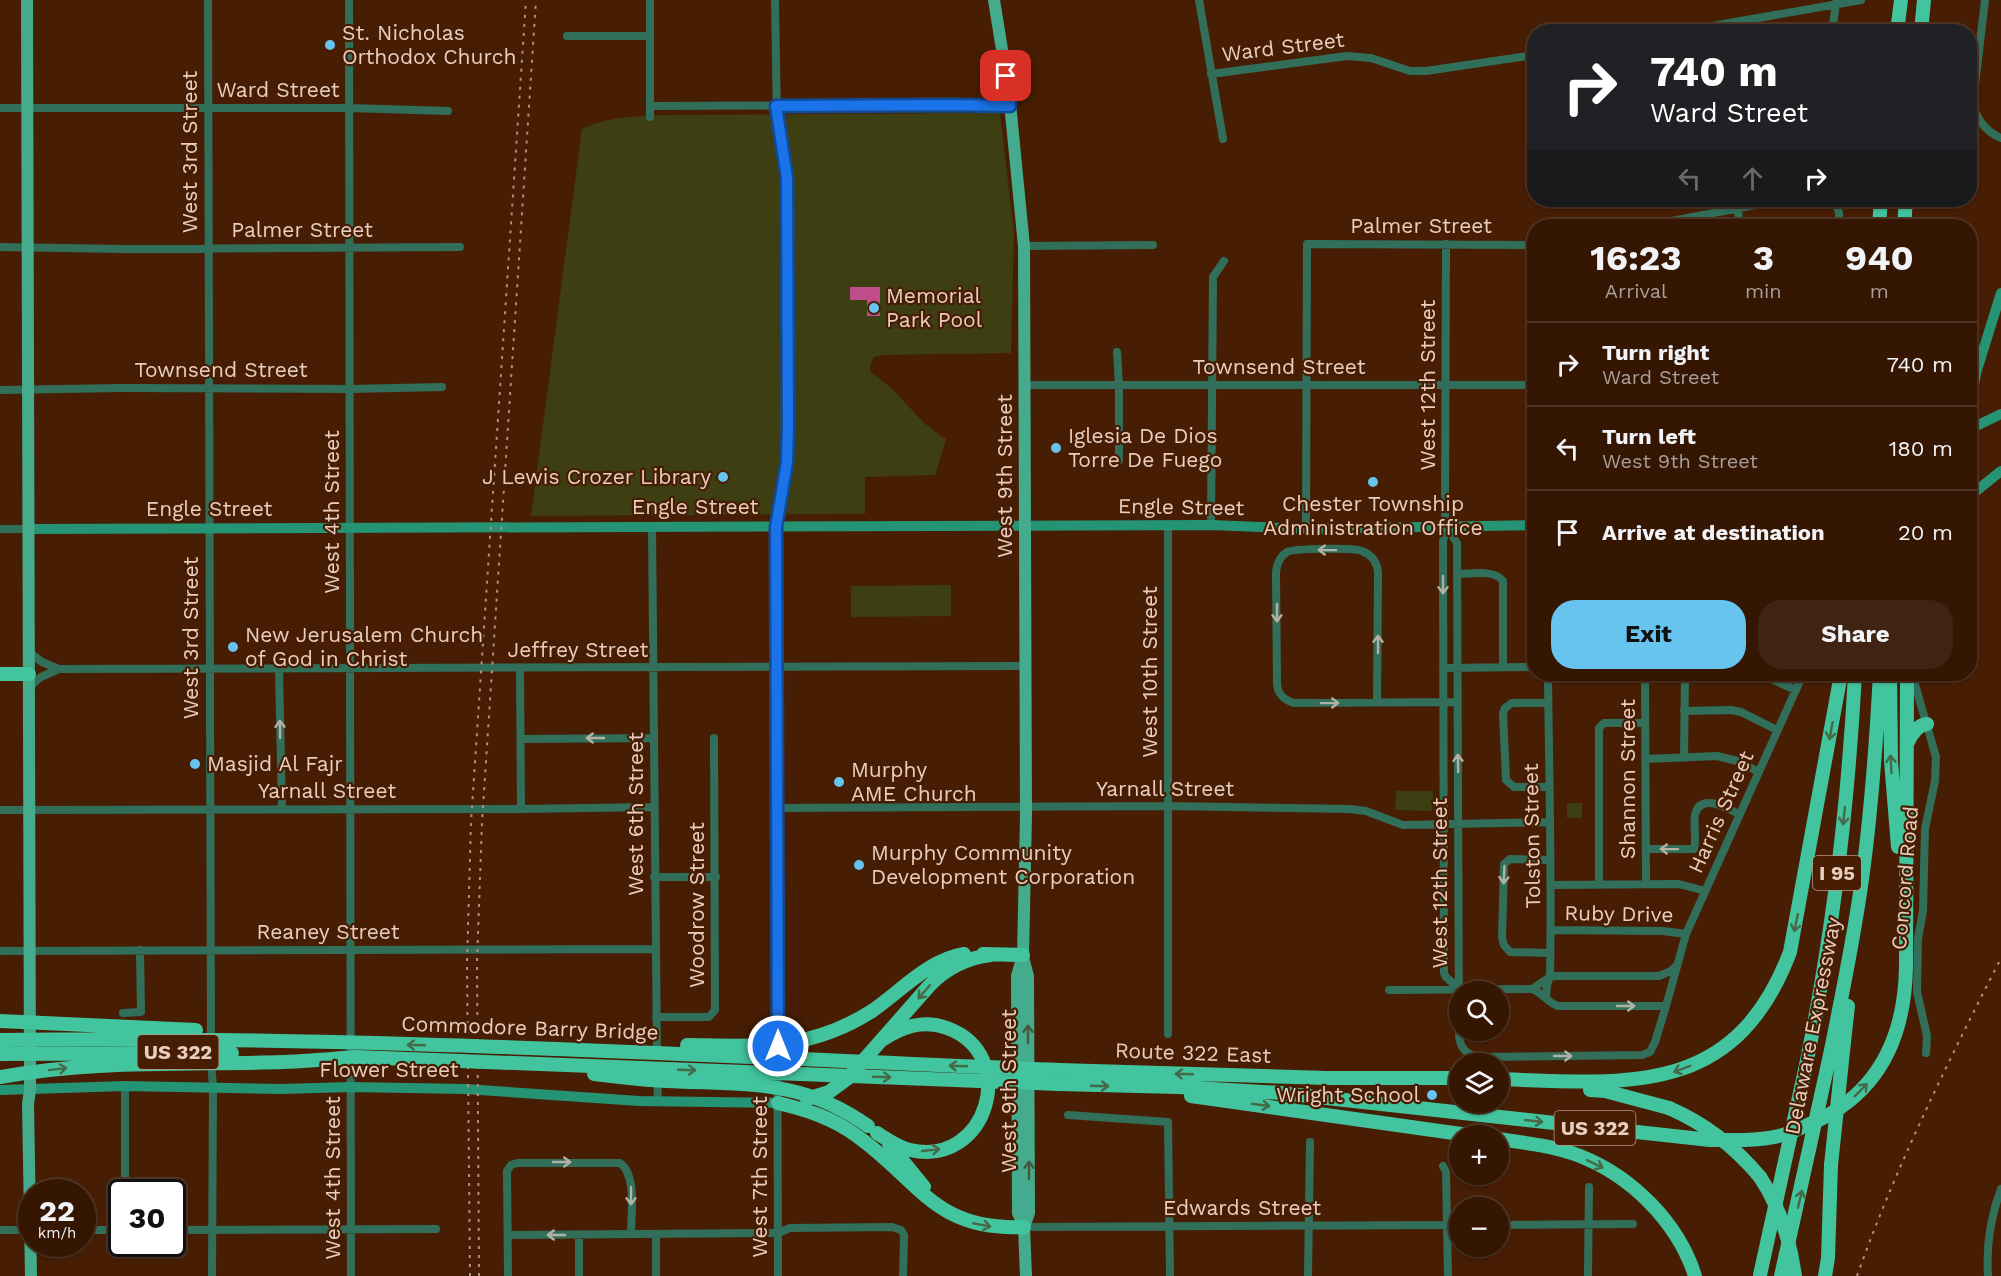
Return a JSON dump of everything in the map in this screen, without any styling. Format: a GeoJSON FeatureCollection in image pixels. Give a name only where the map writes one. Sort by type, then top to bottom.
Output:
{"type":"FeatureCollection","features":[{"type":"Feature","properties":{"kind":"highway"},"geometry":{"type":"LineString","coordinates":[[1898,24],[1901,0]]}},
{"type":"Feature","properties":{"kind":"highway"},"geometry":{"type":"LineString","coordinates":[[1922,24],[1924,0]]}},
{"type":"Feature","properties":{"kind":"highway"},"geometry":{"type":"LineString","coordinates":[[0,674],[29,680]]}},
{"type":"Feature","properties":{"kind":"highway","name":"US 322"},"geometry":{"type":"LineString","coordinates":[[1509,1080],[1619,1082],[1655,1077],[1695,1064],[1712,1054],[1726,1045],[1754,1018],[1780,976],[1790,952],[1840,681]]}},
{"type":"Feature","properties":{"kind":"highway","name":"Delaware Expressway"},"geometry":{"type":"LineString","coordinates":[[1760,1276],[1805,1070],[1822,979],[1848,778],[1855,681]]}},
{"type":"Feature","properties":{"kind":"highway","name":"Delaware Expressway"},"geometry":{"type":"LineString","coordinates":[[1781,1276],[1830,1055],[1856,923],[1873,785],[1880,681]]}},
{"type":"Feature","properties":{"kind":"highway","name":"US 322"},"geometry":{"type":"LineString","coordinates":[[1059,1077],[1141,1087],[1178,1087],[1281,1094],[1710,1140],[1742,1140],[1782,1135],[1826,1118],[1864,1087],[1886,1057],[1904,1007],[1905,927],[1891,761],[1890,681]]}},
{"type":"Feature","properties":{"kind":"highway"},"geometry":{"type":"LineString","coordinates":[[1905,927],[1907,681]]}},
{"type":"Feature","properties":{"kind":"highway"},"geometry":{"type":"LineString","coordinates":[[1906,746],[1913,733],[1922,724],[1927,724]]}},
{"type":"Feature","properties":{"kind":"highway"},"geometry":{"type":"LineString","coordinates":[[1825,1276],[1828,1258],[1832,1165],[1856,923]]}},
{"type":"Feature","properties":{"kind":"highway"},"geometry":{"type":"LineString","coordinates":[[475,1047],[770,1046],[798,1042],[824,1035],[849,1024],[872,1011],[938,963],[960,955],[1023,955]]}},
{"type":"Feature","properties":{"kind":"highway"},"geometry":{"type":"LineString","coordinates":[[778,1103],[814,1098],[836,1088],[848,1078],[943,973],[965,960],[991,955]]}},
{"type":"Feature","properties":{"kind":"highway"},"geometry":{"type":"LineString","coordinates":[[0,1021],[237,1031],[305,1041]]}},
{"type":"Feature","properties":{"kind":"highway"},"geometry":{"type":"LineString","coordinates":[[461,1060],[657,1080],[777,1087],[825,1100],[893,1143],[909,1150],[926,1152],[950,1147],[970,1132],[981,1119],[987,1103],[989,1087],[984,1062],[975,1048],[963,1036],[949,1028],[933,1024],[916,1024],[900,1029],[882,1040]]}},
{"type":"Feature","properties":{"kind":"highway","name":"Commodore Barry Bridge"},"geometry":{"type":"LineString","coordinates":[[0,1040],[131,1038],[305,1041],[684,1053],[1059,1077]]}},
{"type":"Feature","properties":{"kind":"highway","name":"Commodore Barry Bridge"},"geometry":{"type":"LineString","coordinates":[[0,1054],[200,1053],[1059,1077]]}},
{"type":"Feature","properties":{"kind":"highway"},"geometry":{"type":"LineString","coordinates":[[0,1077],[79,1067],[139,1063],[284,1062],[356,1057]]}},
{"type":"Feature","properties":{"kind":"highway","name":"Route 322 East"},"geometry":{"type":"LineString","coordinates":[[1059,1077],[1327,1078]]}},
{"type":"Feature","properties":{"kind":"highway"},"geometry":{"type":"LineString","coordinates":[[1327,1078],[1348,1081],[1449,1085]]}},
{"type":"Feature","properties":{"kind":"highway","name":"US 322"},"geometry":{"type":"LineString","coordinates":[[1327,1078],[1449,1078]]}},
{"type":"Feature","properties":{"kind":"highway"},"geometry":{"type":"LineString","coordinates":[[1141,1087],[1165,1093],[1449,1132]]}},
{"type":"Feature","properties":{"kind":"highway"},"geometry":{"type":"LineString","coordinates":[[1509,1087],[1605,1091],[1670,1108],[1714,1132],[1745,1160],[1773,1196],[1782,1218],[1795,1276]]}},
{"type":"Feature","properties":{"kind":"highway"},"geometry":{"type":"LineString","coordinates":[[778,1103],[815,1113],[850,1131],[921,1193],[943,1209],[975,1224],[993,1227],[1024,1227]]}},
{"type":"Feature","properties":{"kind":"highway"},"geometry":{"type":"LineString","coordinates":[[873,1129],[943,1209]]}},
{"type":"Feature","properties":{"kind":"highway"},"geometry":{"type":"LineString","coordinates":[[1509,1141],[1566,1152],[1593,1162],[1621,1179],[1645,1198],[1664,1220],[1686,1256],[1695,1276]]}},
{"type":"Feature","properties":{"kind":"main road"},"geometry":{"type":"LineString","coordinates":[[27,0],[29,1179]]}},
{"type":"Feature","properties":{"kind":"main road","name":"West 9th Street"},"geometry":{"type":"LineString","coordinates":[[994,0],[1010,106],[1023,246],[1026,807],[1023,955],[1017,976],[1018,1213],[1024,1227],[1026,1276]]}},
{"type":"Feature","properties":{"kind":"main road"},"geometry":{"type":"LineString","coordinates":[[31,1257],[31,1276]]}},
{"type":"Feature","properties":{"kind":"street","name":"West 3rd Street"},"geometry":{"type":"LineString","coordinates":[[208,0],[212,1276]]}},
{"type":"Feature","properties":{"kind":"street","name":"West 4th Street"},"geometry":{"type":"LineString","coordinates":[[349,0],[351,1276]]}},
{"type":"Feature","properties":{"kind":"street"},"geometry":{"type":"LineString","coordinates":[[650,0],[650,117]]}},
{"type":"Feature","properties":{"kind":"street","name":"West 7th Street"},"geometry":{"type":"LineString","coordinates":[[775,0],[776,106],[787,178],[788,423],[787,462],[776,527],[778,1276]]}},
{"type":"Feature","properties":{"kind":"street"},"geometry":{"type":"LineString","coordinates":[[1199,0],[1222,139]]}},
{"type":"Feature","properties":{"kind":"street"},"geometry":{"type":"LineString","coordinates":[[1722,24],[1861,0]]}},
{"type":"Feature","properties":{"kind":"street"},"geometry":{"type":"LineString","coordinates":[[1977,79],[1985,0]]}},
{"type":"Feature","properties":{"kind":"street"},"geometry":{"type":"LineString","coordinates":[[1833,24],[1836,3]]}},
{"type":"Feature","properties":{"kind":"street"},"geometry":{"type":"LineString","coordinates":[[567,36],[650,36]]}},
{"type":"Feature","properties":{"kind":"street","name":"Ward Street"},"geometry":{"type":"LineString","coordinates":[[1211,74],[1347,56],[1371,58],[1410,70],[1426,71],[1527,56]]}},
{"type":"Feature","properties":{"kind":"street"},"geometry":{"type":"LineString","coordinates":[[650,106],[1010,106]]}},
{"type":"Feature","properties":{"kind":"street","name":"Ward Street"},"geometry":{"type":"LineString","coordinates":[[0,108],[349,108],[448,111]]}},
{"type":"Feature","properties":{"kind":"street"},"geometry":{"type":"LineString","coordinates":[[1977,113],[1988,130],[2001,138]]}},
{"type":"Feature","properties":{"kind":"street"},"geometry":{"type":"LineString","coordinates":[[1680,219],[1738,207],[1739,219]]}},
{"type":"Feature","properties":{"kind":"street","name":"Palmer Street"},"geometry":{"type":"LineString","coordinates":[[1305,385],[1307,244],[1527,245]]}},
{"type":"Feature","properties":{"kind":"street","name":"West 12th Street"},"geometry":{"type":"LineString","coordinates":[[1446,244],[1445,514],[1447,527],[1457,543],[1459,981]]}},
{"type":"Feature","properties":{"kind":"street"},"geometry":{"type":"LineString","coordinates":[[1023,246],[1153,245]]}},
{"type":"Feature","properties":{"kind":"street","name":"Palmer Street"},"geometry":{"type":"LineString","coordinates":[[0,247],[349,249],[459,247]]}},
{"type":"Feature","properties":{"kind":"street"},"geometry":{"type":"LineString","coordinates":[[1211,525],[1213,277],[1224,261]]}},
{"type":"Feature","properties":{"kind":"street"},"geometry":{"type":"LineString","coordinates":[[1977,365],[2001,293]]}},
{"type":"Feature","properties":{"kind":"street"},"geometry":{"type":"LineString","coordinates":[[1117,352],[1119,460]]}},
{"type":"Feature","properties":{"kind":"street"},"geometry":{"type":"LineString","coordinates":[[1305,385],[1306,529]]}},
{"type":"Feature","properties":{"kind":"street","name":"Townsend Street"},"geometry":{"type":"LineString","coordinates":[[1024,386],[1527,385]]}},
{"type":"Feature","properties":{"kind":"street","name":"Townsend Street"},"geometry":{"type":"LineString","coordinates":[[0,390],[442,387]]}},
{"type":"Feature","properties":{"kind":"street"},"geometry":{"type":"LineString","coordinates":[[1977,426],[2001,414]]}},
{"type":"Feature","properties":{"kind":"street"},"geometry":{"type":"LineString","coordinates":[[1977,490],[2001,471]]}},
{"type":"Feature","properties":{"kind":"street","name":"Engle Street"},"geometry":{"type":"LineString","coordinates":[[0,529],[1211,525],[1306,529],[1527,525]]}},
{"type":"Feature","properties":{"kind":"street","name":"West 10th Street"},"geometry":{"type":"LineString","coordinates":[[1167,1034],[1168,526]]}},
{"type":"Feature","properties":{"kind":"street","name":"West 6th Street"},"geometry":{"type":"LineString","coordinates":[[652,527],[658,1101]]}},
{"type":"Feature","properties":{"kind":"street","name":"West 12th Street"},"geometry":{"type":"LineString","coordinates":[[1447,527],[1443,541],[1442,702],[1444,973],[1450,981]]}},
{"type":"Feature","properties":{"kind":"street"},"geometry":{"type":"LineString","coordinates":[[1377,702],[1378,572],[1376,562],[1359,550],[1295,549],[1282,556],[1276,572],[1277,684],[1278,692],[1283,698],[1294,703],[1457,702]]}},
{"type":"Feature","properties":{"kind":"street"},"geometry":{"type":"LineString","coordinates":[[1457,574],[1493,574],[1501,577],[1503,581],[1503,667]]}},
{"type":"Feature","properties":{"kind":"street"},"geometry":{"type":"LineString","coordinates":[[29,652],[42,662],[59,669]]}},
{"type":"Feature","properties":{"kind":"street","name":"Jeffrey Street"},"geometry":{"type":"LineString","coordinates":[[59,669],[1026,666]]}},
{"type":"Feature","properties":{"kind":"street"},"geometry":{"type":"LineString","coordinates":[[1443,668],[1527,667]]}},
{"type":"Feature","properties":{"kind":"street"},"geometry":{"type":"LineString","coordinates":[[520,668],[521,809]]}},
{"type":"Feature","properties":{"kind":"street"},"geometry":{"type":"LineString","coordinates":[[29,680],[59,669]]}},
{"type":"Feature","properties":{"kind":"street"},"geometry":{"type":"LineString","coordinates":[[279,669],[282,808]]}},
{"type":"Feature","properties":{"kind":"street","name":"Tolston Street"},"geometry":{"type":"LineString","coordinates":[[1546,998],[1550,977],[1551,930],[1548,681]]}},
{"type":"Feature","properties":{"kind":"street","name":"Shannon Street"},"geometry":{"type":"LineString","coordinates":[[1645,681],[1646,884]]}},
{"type":"Feature","properties":{"kind":"street"},"geometry":{"type":"LineString","coordinates":[[1684,758],[1685,681]]}},
{"type":"Feature","properties":{"kind":"street"},"geometry":{"type":"LineString","coordinates":[[1776,681],[1796,690]]}},
{"type":"Feature","properties":{"kind":"street","name":"Harris Street"},"geometry":{"type":"LineString","coordinates":[[1460,1041],[1464,1051],[1475,1056],[1646,1055],[1653,1048],[1686,934],[1800,681]]}},
{"type":"Feature","properties":{"kind":"street","name":"Concord Road"},"geometry":{"type":"LineString","coordinates":[[1912,681],[1934,745],[1936,769],[1925,829],[1923,911],[1918,939],[1917,992],[1927,1036],[1926,1053]]}},
{"type":"Feature","properties":{"kind":"street"},"geometry":{"type":"LineString","coordinates":[[1548,703],[1512,703],[1505,708],[1503,713],[1506,780],[1514,787],[1549,787]]}},
{"type":"Feature","properties":{"kind":"street"},"geometry":{"type":"LineString","coordinates":[[1684,711],[1731,710],[1742,712],[1778,730]]}},
{"type":"Feature","properties":{"kind":"street"},"geometry":{"type":"LineString","coordinates":[[1599,884],[1599,728],[1604,723],[1646,723]]}},
{"type":"Feature","properties":{"kind":"street"},"geometry":{"type":"LineString","coordinates":[[521,739],[654,738]]}},
{"type":"Feature","properties":{"kind":"street","name":"Woodrow Street"},"geometry":{"type":"LineString","coordinates":[[656,1017],[709,1017],[715,1010],[714,738]]}},
{"type":"Feature","properties":{"kind":"street"},"geometry":{"type":"LineString","coordinates":[[1646,759],[1725,757],[1758,772]]}},
{"type":"Feature","properties":{"kind":"street"},"geometry":{"type":"LineString","coordinates":[[1646,849],[1692,849],[1695,846],[1696,813],[1702,806],[1712,802],[1740,814]]}},
{"type":"Feature","properties":{"kind":"street","name":"Yarnall Street"},"geometry":{"type":"LineString","coordinates":[[777,808],[1168,806],[1350,808],[1366,811],[1403,825],[1549,822]]}},
{"type":"Feature","properties":{"kind":"street","name":"Yarnall Street"},"geometry":{"type":"LineString","coordinates":[[0,810],[654,807]]}},
{"type":"Feature","properties":{"kind":"street"},"geometry":{"type":"LineString","coordinates":[[1550,860],[1510,859],[1504,864],[1502,938],[1506,950],[1510,952],[1550,953]]}},
{"type":"Feature","properties":{"kind":"street"},"geometry":{"type":"LineString","coordinates":[[654,877],[716,877]]}},
{"type":"Feature","properties":{"kind":"street"},"geometry":{"type":"LineString","coordinates":[[1551,885],[1678,884],[1706,891]]}},
{"type":"Feature","properties":{"kind":"street","name":"Ruby Drive"},"geometry":{"type":"LineString","coordinates":[[1551,930],[1663,931],[1686,934]]}},
{"type":"Feature","properties":{"kind":"street","name":"Reaney Street"},"geometry":{"type":"LineString","coordinates":[[0,951],[655,949]]}},
{"type":"Feature","properties":{"kind":"street"},"geometry":{"type":"LineString","coordinates":[[123,1013],[141,1012],[140,950]]}},
{"type":"Feature","properties":{"kind":"street"},"geometry":{"type":"LineString","coordinates":[[1532,989],[1550,977],[1659,976],[1676,966]]}},
{"type":"Feature","properties":{"kind":"street"},"geometry":{"type":"LineString","coordinates":[[1659,976],[1667,980],[1672,987]]}},
{"type":"Feature","properties":{"kind":"street"},"geometry":{"type":"LineString","coordinates":[[1389,990],[1449,989]]}},
{"type":"Feature","properties":{"kind":"street"},"geometry":{"type":"LineString","coordinates":[[1509,989],[1532,989],[1554,1005],[1563,1006],[1666,1006]]}},
{"type":"Feature","properties":{"kind":"street"},"geometry":{"type":"LineString","coordinates":[[124,1179],[125,1086]]}},
{"type":"Feature","properties":{"kind":"street","name":"Flower Street"},"geometry":{"type":"LineString","coordinates":[[0,1090],[125,1086],[281,1089],[351,1087],[465,1089],[658,1101],[778,1103]]}},
{"type":"Feature","properties":{"kind":"street"},"geometry":{"type":"LineString","coordinates":[[1068,1114],[1168,1122],[1170,1276]]}},
{"type":"Feature","properties":{"kind":"street"},"geometry":{"type":"LineString","coordinates":[[1308,1276],[1310,1142]]}},
{"type":"Feature","properties":{"kind":"street"},"geometry":{"type":"LineString","coordinates":[[508,1276],[507,1171],[511,1165],[525,1162],[620,1163],[626,1167],[631,1177],[631,1234]]}},
{"type":"Feature","properties":{"kind":"street"},"geometry":{"type":"LineString","coordinates":[[1443,1167],[1446,1172],[1448,1276]]}},
{"type":"Feature","properties":{"kind":"street"},"geometry":{"type":"LineString","coordinates":[[1588,1276],[1589,1187]]}},
{"type":"Feature","properties":{"kind":"street"},"geometry":{"type":"LineString","coordinates":[[1988,1276],[1987,1253],[1992,1213],[2001,1189]]}},
{"type":"Feature","properties":{"kind":"street"},"geometry":{"type":"LineString","coordinates":[[1509,1225],[1633,1224]]}},
{"type":"Feature","properties":{"kind":"street","name":"Edwards Street"},"geometry":{"type":"LineString","coordinates":[[1024,1227],[1448,1225]]}},
{"type":"Feature","properties":{"kind":"street"},"geometry":{"type":"LineString","coordinates":[[508,1235],[778,1233],[790,1228],[892,1227],[901,1230],[904,1235],[903,1276]]}},
{"type":"Feature","properties":{"kind":"street"},"geometry":{"type":"LineString","coordinates":[[186,1230],[436,1229]]}},
{"type":"Feature","properties":{"kind":"street"},"geometry":{"type":"LineString","coordinates":[[0,1230],[18,1230]]}},
{"type":"Feature","properties":{"kind":"street"},"geometry":{"type":"LineString","coordinates":[[656,1234],[656,1276]]}},
{"type":"Feature","properties":{"kind":"street"},"geometry":{"type":"LineString","coordinates":[[579,1235],[579,1276]]}},
{"type":"Feature","properties":{"kind":"shaded area"},"geometry":{"type":"Polygon","coordinates":[[[1000,113],[1014,233],[1011,353],[883,355],[874,357],[870,365],[871,373],[891,388],[935,432],[946,439],[935,475],[865,477],[865,514],[531,516],[582,129],[611,120],[651,115],[1000,113]]]}},
{"type":"Feature","properties":{"kind":"shaded area","name":"Memorial Park Pool"},"geometry":{"type":"Polygon","coordinates":[[[850,287],[880,287],[880,316],[867,316],[867,300],[850,300],[850,287]]]}},
{"type":"Feature","properties":{"kind":"shaded area"},"geometry":{"type":"Polygon","coordinates":[[[951,585],[951,616],[851,617],[851,586],[951,585]]]}},
{"type":"Feature","properties":{"kind":"shaded area"},"geometry":{"type":"Polygon","coordinates":[[[1396,791],[1433,791],[1432,811],[1395,810],[1396,791]]]}},
{"type":"Feature","properties":{"kind":"shaded area"},"geometry":{"type":"Polygon","coordinates":[[[1567,803],[1582,803],[1582,818],[1567,818],[1567,803]]]}},
{"type":"Feature","properties":{"kind":"railway"},"geometry":{"type":"LineString","coordinates":[[470,1276],[467,963],[471,822],[526,0]]}},
{"type":"Feature","properties":{"kind":"railway"},"geometry":{"type":"LineString","coordinates":[[479,1276],[477,962],[482,822],[536,0]]}},
{"type":"Feature","properties":{"kind":"railway"},"geometry":{"type":"LineString","coordinates":[[1857,1276],[1906,1154],[1942,1075],[2001,958]]}},
{"type":"Feature","properties":{"kind":"place","name":"St. Nicholas Orthodox Church"},"geometry":{"type":"Point","coordinates":[330,45]}},
{"type":"Feature","properties":{"kind":"place","name":"Memorial Park Pool"},"geometry":{"type":"Point","coordinates":[874,308]}},
{"type":"Feature","properties":{"kind":"place","name":"Iglesia De Dios Torre De Fuego"},"geometry":{"type":"Point","coordinates":[1056,448]}},
{"type":"Feature","properties":{"kind":"place","name":"J Lewis Crozer Library"},"geometry":{"type":"Point","coordinates":[723,477]}},
{"type":"Feature","properties":{"kind":"place","name":"Chester Township Administration Office"},"geometry":{"type":"Point","coordinates":[1373,482]}},
{"type":"Feature","properties":{"kind":"place","name":"New Jerusalem Church of God in Christ"},"geometry":{"type":"Point","coordinates":[233,647]}},
{"type":"Feature","properties":{"kind":"place","name":"Masjid Al Fajr"},"geometry":{"type":"Point","coordinates":[195,764]}},
{"type":"Feature","properties":{"kind":"place","name":"Murphy AME Church"},"geometry":{"type":"Point","coordinates":[839,782]}},
{"type":"Feature","properties":{"kind":"place","name":"Murphy Community Development Corporation"},"geometry":{"type":"Point","coordinates":[859,865]}},
{"type":"Feature","properties":{"kind":"place","name":"Wright School"},"geometry":{"type":"Point","coordinates":[1432,1095]}},
{"type":"Feature","properties":{"kind":"route"},"geometry":{"type":"LineString","coordinates":[[778,1046],[776,527],[787,462],[788,426],[787,178],[776,106],[1010,106],[1006,76]]}}]}
